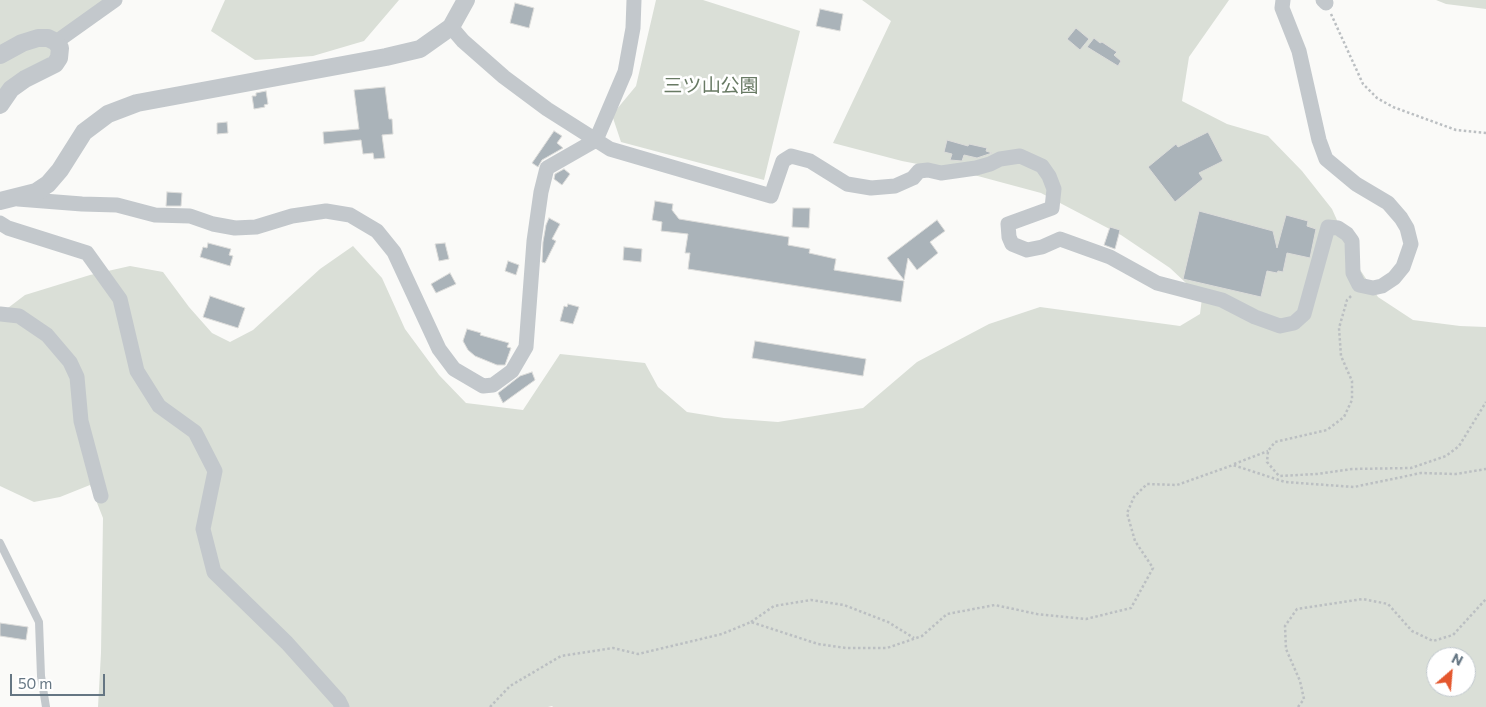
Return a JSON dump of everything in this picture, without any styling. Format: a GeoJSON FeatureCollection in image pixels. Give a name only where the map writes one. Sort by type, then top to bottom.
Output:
{"type":"FeatureCollection","features":[{"type":"Feature","properties":{"kind":"street"},"geometry":{"type":"LineString","coordinates":[[56,42],[115,0]]}},
{"type":"Feature","properties":{"kind":"street"},"geometry":{"type":"LineString","coordinates":[[7,200],[36,192],[48,184],[60,170],[84,132],[108,114],[137,103],[420,49],[451,27],[466,0]]}},
{"type":"Feature","properties":{"kind":"street"},"geometry":{"type":"LineString","coordinates":[[7,200],[117,205],[155,215],[190,216],[214,224],[235,228],[256,227],[292,216],[326,211],[350,215],[376,231],[394,252],[440,350],[454,369],[483,386],[493,385],[512,371],[526,347],[534,242],[546,168],[596,140],[625,72],[633,28],[634,0]]}},
{"type":"Feature","properties":{"kind":"street"},"geometry":{"type":"LineString","coordinates":[[451,27],[463,41],[504,77],[547,109],[610,148],[771,196],[783,160],[791,156],[810,161],[847,184],[872,188],[895,186],[913,178],[919,171],[928,170],[941,173],[976,168],[1000,159],[1020,156],[1042,166],[1049,176],[1054,189],[1052,208],[1008,224],[1009,237],[1012,244],[1027,250],[1042,247],[1060,239],[1110,257],[1157,283],[1222,300],[1255,317],[1280,326],[1294,323],[1304,314],[1328,227],[1338,228],[1348,234],[1352,241],[1353,273],[1359,285],[1373,288],[1382,286],[1394,278],[1403,267],[1411,244],[1407,228],[1388,203],[1356,184],[1326,159],[1319,140],[1299,51],[1282,8],[1283,0]]}},
{"type":"Feature","properties":{"kind":"street"},"geometry":{"type":"LineString","coordinates":[[0,55],[22,43],[38,38],[48,38],[56,42],[60,48],[59,58],[55,64],[25,79],[11,89],[0,105]]}},
{"type":"Feature","properties":{"kind":"street"},"geometry":{"type":"LineString","coordinates":[[0,223],[8,228],[87,254],[120,299],[137,371],[159,406],[195,432],[215,471],[204,528],[214,572],[287,643],[339,701],[342,707]]}},
{"type":"Feature","properties":{"kind":"street"},"geometry":{"type":"LineString","coordinates":[[0,314],[19,316],[47,335],[70,362],[77,377],[80,421],[101,496]]}},
{"type":"Feature","properties":{"kind":"lane"},"geometry":{"type":"LineString","coordinates":[[0,543],[39,622],[41,676],[46,707]]}},
{"type":"Feature","properties":{"kind":"path"},"geometry":{"type":"LineString","coordinates":[[1324,2],[1363,84],[1377,98],[1393,107],[1456,130],[1486,133]]}},
{"type":"Feature","properties":{"kind":"path"},"geometry":{"type":"LineString","coordinates":[[751,622],[818,644],[846,648],[887,648],[922,636],[947,614],[995,605],[1037,614],[1086,619],[1131,608],[1153,568],[1135,541],[1127,513],[1134,497],[1147,484],[1177,485],[1268,451],[1275,442],[1327,430],[1344,417],[1352,400],[1352,381],[1341,356],[1339,328],[1347,300],[1359,285]]}},
{"type":"Feature","properties":{"kind":"path"},"geometry":{"type":"LineString","coordinates":[[1268,451],[1267,462],[1279,476],[1352,470],[1411,468],[1446,456],[1459,446],[1486,402]]}},
{"type":"Feature","properties":{"kind":"path"},"geometry":{"type":"LineString","coordinates":[[1233,465],[1285,482],[1354,487],[1421,473],[1456,474],[1486,469]]}},
{"type":"Feature","properties":{"kind":"path"},"geometry":{"type":"LineString","coordinates":[[1298,707],[1304,699],[1300,681],[1286,649],[1285,626],[1297,609],[1363,599],[1388,604],[1412,631],[1433,641],[1453,635],[1486,598]]}},
{"type":"Feature","properties":{"kind":"path"},"geometry":{"type":"LineString","coordinates":[[490,707],[510,686],[561,656],[613,648],[638,654],[722,634],[751,622],[774,606],[811,600],[844,605],[888,622],[915,638]]}},
{"type":"Feature","properties":{"kind":"green space"},"geometry":{"type":"Polygon","coordinates":[[[0,0],[104,0],[66,44],[0,95],[0,0]]]}},
{"type":"Feature","properties":{"kind":"green space"},"geometry":{"type":"Polygon","coordinates":[[[225,0],[399,0],[364,41],[313,56],[255,60],[211,31],[225,0]]]}},
{"type":"Feature","properties":{"kind":"green space","name":"三ツ山公園"},"geometry":{"type":"Polygon","coordinates":[[[656,0],[703,0],[800,31],[764,180],[621,142],[612,115],[636,86],[656,0]]]}},
{"type":"Feature","properties":{"kind":"green space"},"geometry":{"type":"Polygon","coordinates":[[[862,0],[1229,0],[1189,57],[1182,101],[1227,124],[1268,136],[1302,171],[1332,209],[1357,265],[1378,297],[1413,320],[1486,327],[1486,707],[98,707],[101,653],[103,518],[90,485],[60,497],[34,502],[0,486],[0,314],[25,295],[90,275],[130,266],[163,272],[189,307],[212,333],[230,342],[253,330],[320,269],[353,246],[382,278],[405,329],[439,375],[466,403],[523,410],[560,354],[645,363],[658,387],[687,412],[724,418],[778,422],[863,408],[917,362],[989,324],[1040,307],[1180,326],[1200,314],[1202,298],[1170,268],[1121,235],[1041,193],[974,175],[902,161],[833,143],[891,21],[862,0]]]}},
{"type":"Feature","properties":{"kind":"green space"},"geometry":{"type":"Polygon","coordinates":[[[1436,0],[1486,0],[1486,9],[1446,4],[1436,0]]]}},
{"type":"Feature","properties":{"kind":"building"},"geometry":{"type":"Polygon","coordinates":[[[515,3],[534,8],[529,28],[510,23],[515,3]]]}},
{"type":"Feature","properties":{"kind":"building"},"geometry":{"type":"Polygon","coordinates":[[[820,9],[843,14],[840,31],[816,26],[820,9]]]}},
{"type":"Feature","properties":{"kind":"building"},"geometry":{"type":"Polygon","coordinates":[[[1076,28],[1089,39],[1080,50],[1067,39],[1076,28]]]}},
{"type":"Feature","properties":{"kind":"building"},"geometry":{"type":"Polygon","coordinates":[[[1094,38],[1117,52],[1114,55],[1121,61],[1118,66],[1087,47],[1094,38]]]}},
{"type":"Feature","properties":{"kind":"building"},"geometry":{"type":"Polygon","coordinates":[[[385,87],[389,119],[392,119],[393,134],[382,135],[385,158],[374,159],[373,153],[363,154],[361,140],[324,144],[323,132],[359,129],[354,90],[385,87]]]}},
{"type":"Feature","properties":{"kind":"building"},"geometry":{"type":"Polygon","coordinates":[[[266,91],[268,104],[264,105],[265,107],[254,109],[252,96],[266,91]]]}},
{"type":"Feature","properties":{"kind":"building"},"geometry":{"type":"Polygon","coordinates":[[[227,122],[228,133],[217,134],[217,123],[227,122]]]}},
{"type":"Feature","properties":{"kind":"building"},"geometry":{"type":"Polygon","coordinates":[[[554,131],[562,136],[557,143],[563,148],[542,160],[538,167],[532,163],[554,131]]]}},
{"type":"Feature","properties":{"kind":"building"},"geometry":{"type":"Polygon","coordinates":[[[1208,132],[1223,161],[1199,173],[1203,179],[1175,202],[1148,167],[1176,144],[1178,147],[1208,132]]]}},
{"type":"Feature","properties":{"kind":"building"},"geometry":{"type":"Polygon","coordinates":[[[947,140],[968,146],[969,144],[987,148],[986,151],[992,153],[977,158],[964,155],[962,161],[950,160],[952,154],[944,152],[947,140]]]}},
{"type":"Feature","properties":{"kind":"building"},"geometry":{"type":"Polygon","coordinates":[[[564,169],[570,174],[562,185],[554,179],[555,174],[564,169]]]}},
{"type":"Feature","properties":{"kind":"building"},"geometry":{"type":"Polygon","coordinates":[[[167,192],[182,193],[181,206],[166,206],[167,192]]]}},
{"type":"Feature","properties":{"kind":"building"},"geometry":{"type":"Polygon","coordinates":[[[655,201],[673,204],[672,210],[679,219],[789,237],[788,245],[810,249],[809,253],[836,259],[834,270],[904,281],[901,302],[688,269],[690,253],[685,253],[688,234],[661,231],[662,222],[652,220],[655,201]]]}},
{"type":"Feature","properties":{"kind":"building"},"geometry":{"type":"Polygon","coordinates":[[[793,208],[810,208],[809,228],[792,227],[793,208]]]}},
{"type":"Feature","properties":{"kind":"building"},"geometry":{"type":"Polygon","coordinates":[[[1199,211],[1273,231],[1277,248],[1286,215],[1308,221],[1307,226],[1316,229],[1310,258],[1287,253],[1283,272],[1267,271],[1261,297],[1183,279],[1199,211]]]}},
{"type":"Feature","properties":{"kind":"building"},"geometry":{"type":"Polygon","coordinates":[[[549,218],[560,224],[552,239],[556,241],[545,263],[542,262],[543,242],[549,218]]]}},
{"type":"Feature","properties":{"kind":"building"},"geometry":{"type":"Polygon","coordinates":[[[937,220],[945,231],[930,242],[938,253],[917,270],[908,258],[904,280],[887,258],[937,220]]]}},
{"type":"Feature","properties":{"kind":"building"},"geometry":{"type":"Polygon","coordinates":[[[1110,227],[1120,230],[1115,249],[1104,245],[1110,227]]]}},
{"type":"Feature","properties":{"kind":"building"},"geometry":{"type":"Polygon","coordinates":[[[208,243],[231,249],[229,255],[233,256],[230,266],[200,257],[203,247],[207,248],[208,243]]]}},
{"type":"Feature","properties":{"kind":"building"},"geometry":{"type":"Polygon","coordinates":[[[445,243],[449,259],[439,261],[435,244],[445,243]]]}},
{"type":"Feature","properties":{"kind":"building"},"geometry":{"type":"Polygon","coordinates":[[[624,247],[642,249],[641,262],[623,260],[624,247]]]}},
{"type":"Feature","properties":{"kind":"building"},"geometry":{"type":"Polygon","coordinates":[[[508,261],[519,265],[516,275],[505,271],[508,261]]]}},
{"type":"Feature","properties":{"kind":"building"},"geometry":{"type":"Polygon","coordinates":[[[450,273],[456,284],[436,293],[431,284],[450,273]]]}},
{"type":"Feature","properties":{"kind":"building"},"geometry":{"type":"Polygon","coordinates":[[[210,296],[245,308],[238,328],[203,317],[210,296]]]}},
{"type":"Feature","properties":{"kind":"building"},"geometry":{"type":"Polygon","coordinates":[[[568,304],[579,307],[573,324],[560,321],[564,306],[567,307],[568,304]]]}},
{"type":"Feature","properties":{"kind":"building"},"geometry":{"type":"Polygon","coordinates":[[[467,329],[481,333],[480,335],[509,343],[507,347],[511,348],[505,365],[497,365],[475,356],[468,350],[463,341],[467,329]]]}},
{"type":"Feature","properties":{"kind":"building"},"geometry":{"type":"Polygon","coordinates":[[[755,341],[866,359],[863,376],[752,358],[755,341]]]}},
{"type":"Feature","properties":{"kind":"building"},"geometry":{"type":"Polygon","coordinates":[[[532,372],[535,380],[503,403],[498,393],[520,376],[532,372]]]}},
{"type":"Feature","properties":{"kind":"building"},"geometry":{"type":"Polygon","coordinates":[[[0,623],[28,627],[26,640],[0,636],[0,623]]]}}]}
